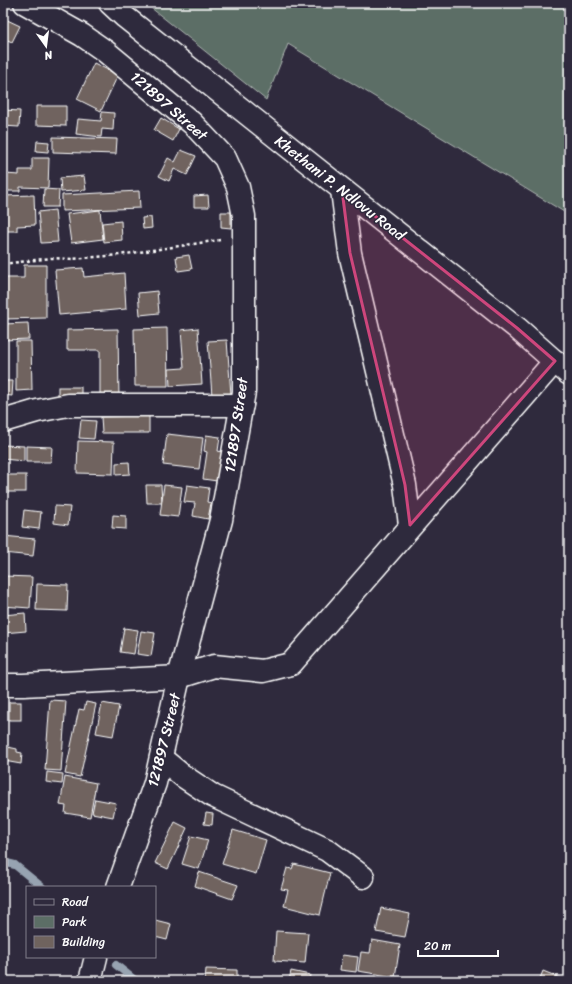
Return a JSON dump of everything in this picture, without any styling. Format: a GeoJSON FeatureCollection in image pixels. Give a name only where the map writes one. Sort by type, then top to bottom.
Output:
{"type":"FeatureCollection","features":[{"type":"Feature","properties":{"kind":"street","name":"121897 Street"},"geometry":{"type":"LineString","coordinates":[[25,3],[82,35],[105,51],[192,123],[225,158],[238,187],[244,216],[244,392],[221,520],[179,677],[155,783],[118,886]]}},
{"type":"Feature","properties":{"kind":"street","name":"Khethani P. Ndlovu Road"},"geometry":{"type":"LineString","coordinates":[[110,3],[125,17],[517,328],[562,368]]}},
{"type":"Feature","properties":{"kind":"street"},"geometry":{"type":"LineString","coordinates":[[342,190],[350,253],[406,485],[410,525]]}},
{"type":"Feature","properties":{"kind":"street"},"geometry":{"type":"LineString","coordinates":[[3,684],[23,685],[179,677],[214,666],[263,671],[291,664],[410,525],[562,368]]}},
{"type":"Feature","properties":{"kind":"street"},"geometry":{"type":"LineString","coordinates":[[3,421],[37,411],[68,405],[242,405]]}},
{"type":"Feature","properties":{"kind":"street"},"geometry":{"type":"LineString","coordinates":[[161,758],[183,776],[214,796],[327,850],[363,878]]}},
{"type":"Feature","properties":{"kind":"street"},"geometry":{"type":"LineString","coordinates":[[90,981],[96,958]]}},
{"type":"Feature","properties":{"kind":"path"},"geometry":{"type":"LineString","coordinates":[[3,264],[51,258],[72,259],[119,255],[244,237]]}},
{"type":"Feature","properties":{"kind":"highlighted area"},"geometry":{"type":"Polygon","coordinates":[[[342,190],[517,328],[555,361],[410,525],[405,485],[350,253],[342,190]]]}},
{"type":"Feature","properties":{"kind":"green space"},"geometry":{"type":"Polygon","coordinates":[[[145,3],[569,3],[569,215],[288,44],[266,100],[145,3]]]}},
{"type":"Feature","properties":{"kind":"building"},"geometry":{"type":"Polygon","coordinates":[[[3,18],[20,26],[12,42],[3,38],[3,18]]]}},
{"type":"Feature","properties":{"kind":"building"},"geometry":{"type":"Polygon","coordinates":[[[94,63],[118,75],[101,111],[77,99],[94,63]]]}},
{"type":"Feature","properties":{"kind":"building"},"geometry":{"type":"Polygon","coordinates":[[[36,106],[66,106],[66,126],[36,125],[36,106]]]}},
{"type":"Feature","properties":{"kind":"building"},"geometry":{"type":"Polygon","coordinates":[[[3,110],[20,111],[19,127],[3,126],[3,110]]]}},
{"type":"Feature","properties":{"kind":"building"},"geometry":{"type":"Polygon","coordinates":[[[102,112],[114,113],[113,130],[102,129],[101,137],[76,134],[78,119],[101,121],[102,112]]]}},
{"type":"Feature","properties":{"kind":"building"},"geometry":{"type":"Polygon","coordinates":[[[161,118],[179,129],[173,141],[154,130],[161,118]]]}},
{"type":"Feature","properties":{"kind":"building"},"geometry":{"type":"Polygon","coordinates":[[[53,137],[117,139],[116,154],[53,152],[53,137]]]}},
{"type":"Feature","properties":{"kind":"building"},"geometry":{"type":"Polygon","coordinates":[[[37,141],[49,142],[48,152],[36,151],[37,141]]]}},
{"type":"Feature","properties":{"kind":"building"},"geometry":{"type":"Polygon","coordinates":[[[181,150],[196,156],[187,175],[174,169],[169,181],[159,176],[168,158],[175,162],[181,150]]]}},
{"type":"Feature","properties":{"kind":"building"},"geometry":{"type":"Polygon","coordinates":[[[32,158],[49,158],[48,188],[20,187],[20,191],[4,191],[5,174],[19,175],[19,170],[32,170],[32,158]]]}},
{"type":"Feature","properties":{"kind":"building"},"geometry":{"type":"Polygon","coordinates":[[[84,176],[86,190],[61,192],[60,178],[84,176]]]}},
{"type":"Feature","properties":{"kind":"building"},"geometry":{"type":"Polygon","coordinates":[[[44,189],[59,190],[58,207],[43,207],[44,189]]]}},
{"type":"Feature","properties":{"kind":"building"},"geometry":{"type":"Polygon","coordinates":[[[139,191],[140,208],[62,211],[62,195],[139,191]]]}},
{"type":"Feature","properties":{"kind":"building"},"geometry":{"type":"Polygon","coordinates":[[[34,195],[35,225],[17,226],[17,231],[5,231],[3,196],[34,195]]]}},
{"type":"Feature","properties":{"kind":"building"},"geometry":{"type":"Polygon","coordinates":[[[208,195],[209,207],[194,207],[194,196],[208,195]]]}},
{"type":"Feature","properties":{"kind":"building"},"geometry":{"type":"Polygon","coordinates":[[[55,210],[58,242],[41,243],[38,212],[55,210]]]}},
{"type":"Feature","properties":{"kind":"building"},"geometry":{"type":"Polygon","coordinates":[[[100,210],[103,239],[71,243],[67,214],[100,210]]]}},
{"type":"Feature","properties":{"kind":"building"},"geometry":{"type":"Polygon","coordinates":[[[221,212],[231,212],[231,228],[221,227],[221,212]]]}},
{"type":"Feature","properties":{"kind":"building"},"geometry":{"type":"Polygon","coordinates":[[[151,217],[152,228],[143,229],[142,218],[151,217]]]}},
{"type":"Feature","properties":{"kind":"building"},"geometry":{"type":"Polygon","coordinates":[[[121,221],[122,240],[104,242],[102,223],[121,221]]]}},
{"type":"Feature","properties":{"kind":"building"},"geometry":{"type":"Polygon","coordinates":[[[189,255],[192,269],[178,271],[176,257],[189,255]]]}},
{"type":"Feature","properties":{"kind":"building"},"geometry":{"type":"Polygon","coordinates":[[[24,265],[46,265],[46,318],[3,319],[3,278],[24,278],[24,265]]]}},
{"type":"Feature","properties":{"kind":"building"},"geometry":{"type":"Polygon","coordinates":[[[83,268],[84,277],[124,273],[126,309],[59,315],[55,270],[83,268]]]}},
{"type":"Feature","properties":{"kind":"building"},"geometry":{"type":"Polygon","coordinates":[[[157,291],[159,313],[140,315],[138,293],[157,291]]]}},
{"type":"Feature","properties":{"kind":"building"},"geometry":{"type":"Polygon","coordinates":[[[28,323],[29,339],[3,340],[3,324],[28,323]]]}},
{"type":"Feature","properties":{"kind":"building"},"geometry":{"type":"Polygon","coordinates":[[[167,328],[168,386],[135,386],[134,329],[167,328]]]}},
{"type":"Feature","properties":{"kind":"building"},"geometry":{"type":"Polygon","coordinates":[[[198,328],[202,384],[170,386],[169,369],[184,368],[181,330],[198,328]]]}},
{"type":"Feature","properties":{"kind":"building"},"geometry":{"type":"Polygon","coordinates":[[[118,329],[119,401],[100,401],[100,350],[67,350],[67,330],[118,329]]]}},
{"type":"Feature","properties":{"kind":"building"},"geometry":{"type":"Polygon","coordinates":[[[227,340],[231,395],[212,396],[208,341],[227,340]]]}},
{"type":"Feature","properties":{"kind":"building"},"geometry":{"type":"Polygon","coordinates":[[[16,341],[31,341],[32,390],[16,391],[16,341]]]}},
{"type":"Feature","properties":{"kind":"building"},"geometry":{"type":"Polygon","coordinates":[[[3,381],[13,381],[12,396],[3,395],[3,381]]]}},
{"type":"Feature","properties":{"kind":"building"},"geometry":{"type":"Polygon","coordinates":[[[58,387],[81,387],[81,398],[58,398],[58,387]]]}},
{"type":"Feature","properties":{"kind":"building"},"geometry":{"type":"Polygon","coordinates":[[[149,416],[149,433],[102,433],[101,417],[149,416]]]}},
{"type":"Feature","properties":{"kind":"building"},"geometry":{"type":"Polygon","coordinates":[[[81,420],[96,421],[94,439],[79,438],[81,420]]]}},
{"type":"Feature","properties":{"kind":"building"},"geometry":{"type":"Polygon","coordinates":[[[167,434],[203,438],[199,469],[163,465],[167,434]]]}},
{"type":"Feature","properties":{"kind":"building"},"geometry":{"type":"Polygon","coordinates":[[[206,435],[220,437],[218,451],[222,452],[217,481],[203,479],[207,452],[204,451],[206,435]]]}},
{"type":"Feature","properties":{"kind":"building"},"geometry":{"type":"Polygon","coordinates":[[[78,441],[114,442],[113,474],[77,473],[78,441]]]}},
{"type":"Feature","properties":{"kind":"building"},"geometry":{"type":"Polygon","coordinates":[[[3,445],[24,446],[24,461],[3,459],[3,445]]]}},
{"type":"Feature","properties":{"kind":"building"},"geometry":{"type":"Polygon","coordinates":[[[26,446],[52,447],[51,462],[26,462],[26,446]]]}},
{"type":"Feature","properties":{"kind":"building"},"geometry":{"type":"Polygon","coordinates":[[[129,462],[130,474],[116,475],[116,463],[129,462]]]}},
{"type":"Feature","properties":{"kind":"building"},"geometry":{"type":"Polygon","coordinates":[[[3,475],[26,475],[26,492],[3,492],[3,475]]]}},
{"type":"Feature","properties":{"kind":"building"},"geometry":{"type":"Polygon","coordinates":[[[146,485],[161,485],[162,503],[147,503],[146,485]]]}},
{"type":"Feature","properties":{"kind":"building"},"geometry":{"type":"Polygon","coordinates":[[[164,485],[182,487],[178,517],[160,515],[164,485]]]}},
{"type":"Feature","properties":{"kind":"building"},"geometry":{"type":"Polygon","coordinates":[[[187,485],[209,488],[207,502],[211,503],[208,519],[193,516],[195,503],[184,502],[187,485]]]}},
{"type":"Feature","properties":{"kind":"building"},"geometry":{"type":"Polygon","coordinates":[[[55,506],[70,507],[68,525],[54,523],[55,506]]]}},
{"type":"Feature","properties":{"kind":"building"},"geometry":{"type":"Polygon","coordinates":[[[24,510],[41,512],[39,529],[22,527],[24,510]]]}},
{"type":"Feature","properties":{"kind":"building"},"geometry":{"type":"Polygon","coordinates":[[[113,515],[126,516],[126,529],[112,528],[113,515]]]}},
{"type":"Feature","properties":{"kind":"building"},"geometry":{"type":"Polygon","coordinates":[[[3,536],[35,539],[33,556],[3,553],[3,536]]]}},
{"type":"Feature","properties":{"kind":"building"},"geometry":{"type":"Polygon","coordinates":[[[3,576],[32,577],[30,608],[3,606],[3,576]]]}},
{"type":"Feature","properties":{"kind":"building"},"geometry":{"type":"Polygon","coordinates":[[[37,584],[68,585],[67,611],[36,610],[37,584]]]}},
{"type":"Feature","properties":{"kind":"building"},"geometry":{"type":"Polygon","coordinates":[[[25,613],[26,631],[3,633],[3,615],[25,613]]]}},
{"type":"Feature","properties":{"kind":"building"},"geometry":{"type":"Polygon","coordinates":[[[124,628],[138,630],[134,654],[120,652],[124,628]]]}},
{"type":"Feature","properties":{"kind":"building"},"geometry":{"type":"Polygon","coordinates":[[[141,631],[155,633],[151,656],[137,654],[141,631]]]}},
{"type":"Feature","properties":{"kind":"building"},"geometry":{"type":"Polygon","coordinates":[[[50,700],[66,701],[61,771],[45,770],[50,700]]]}},
{"type":"Feature","properties":{"kind":"building"},"geometry":{"type":"Polygon","coordinates":[[[9,702],[21,702],[21,720],[9,720],[9,702]]]}},
{"type":"Feature","properties":{"kind":"building"},"geometry":{"type":"Polygon","coordinates":[[[86,702],[96,704],[80,777],[65,774],[79,709],[84,710],[86,702]]]}},
{"type":"Feature","properties":{"kind":"building"},"geometry":{"type":"Polygon","coordinates":[[[102,703],[119,706],[113,736],[96,733],[102,703]]]}},
{"type":"Feature","properties":{"kind":"building"},"geometry":{"type":"Polygon","coordinates":[[[8,747],[17,749],[17,752],[22,753],[21,764],[4,761],[8,747]]]}},
{"type":"Feature","properties":{"kind":"building"},"geometry":{"type":"Polygon","coordinates":[[[47,772],[63,774],[62,784],[46,782],[47,772]]]}},
{"type":"Feature","properties":{"kind":"building"},"geometry":{"type":"Polygon","coordinates":[[[65,777],[96,783],[90,817],[65,813],[66,806],[60,805],[65,777]]]}},
{"type":"Feature","properties":{"kind":"building"},"geometry":{"type":"Polygon","coordinates":[[[95,799],[116,803],[113,817],[92,813],[95,799]]]}},
{"type":"Feature","properties":{"kind":"building"},"geometry":{"type":"Polygon","coordinates":[[[206,813],[213,814],[212,825],[204,824],[206,813]]]}},
{"type":"Feature","properties":{"kind":"building"},"geometry":{"type":"Polygon","coordinates":[[[175,822],[187,828],[168,869],[155,863],[175,822]]]}},
{"type":"Feature","properties":{"kind":"building"},"geometry":{"type":"Polygon","coordinates":[[[233,830],[266,840],[256,874],[222,864],[233,830]]]}},
{"type":"Feature","properties":{"kind":"building"},"geometry":{"type":"Polygon","coordinates":[[[191,836],[208,840],[199,869],[182,864],[191,836]]]}},
{"type":"Feature","properties":{"kind":"building"},"geometry":{"type":"Polygon","coordinates":[[[294,864],[330,873],[320,915],[284,906],[288,890],[281,889],[287,868],[292,869],[294,864]]]}},
{"type":"Feature","properties":{"kind":"building"},"geometry":{"type":"Polygon","coordinates":[[[199,872],[238,885],[232,899],[195,886],[199,872]]]}},
{"type":"Feature","properties":{"kind":"building"},"geometry":{"type":"Polygon","coordinates":[[[381,908],[410,914],[405,937],[376,932],[381,908]]]}},
{"type":"Feature","properties":{"kind":"building"},"geometry":{"type":"Polygon","coordinates":[[[156,920],[171,924],[167,940],[156,937],[156,920]]]}},
{"type":"Feature","properties":{"kind":"building"},"geometry":{"type":"Polygon","coordinates":[[[276,931],[308,933],[305,963],[274,961],[276,931]]]}},
{"type":"Feature","properties":{"kind":"building"},"geometry":{"type":"Polygon","coordinates":[[[372,940],[400,945],[395,977],[358,971],[361,952],[370,953],[372,940]]]}},
{"type":"Feature","properties":{"kind":"building"},"geometry":{"type":"Polygon","coordinates":[[[342,955],[358,957],[356,972],[340,970],[342,955]]]}},
{"type":"Feature","properties":{"kind":"building"},"geometry":{"type":"Polygon","coordinates":[[[206,969],[237,970],[237,981],[205,981],[206,969]]]}},
{"type":"Feature","properties":{"kind":"building"},"geometry":{"type":"Polygon","coordinates":[[[291,971],[310,975],[309,981],[289,981],[291,971]]]}},
{"type":"Feature","properties":{"kind":"building"},"geometry":{"type":"Polygon","coordinates":[[[543,971],[568,981],[539,981],[543,971]]]}},
{"type":"Feature","properties":{"kind":"building"},"geometry":{"type":"Polygon","coordinates":[[[449,977],[476,977],[476,981],[449,981],[449,977]]]}},
{"type":"Feature","properties":{"kind":"waterway"},"geometry":{"type":"LineString","coordinates":[[3,862],[15,865],[41,886]]}},
{"type":"Feature","properties":{"kind":"waterway"},"geometry":{"type":"LineString","coordinates":[[116,965],[136,981]]}}]}
